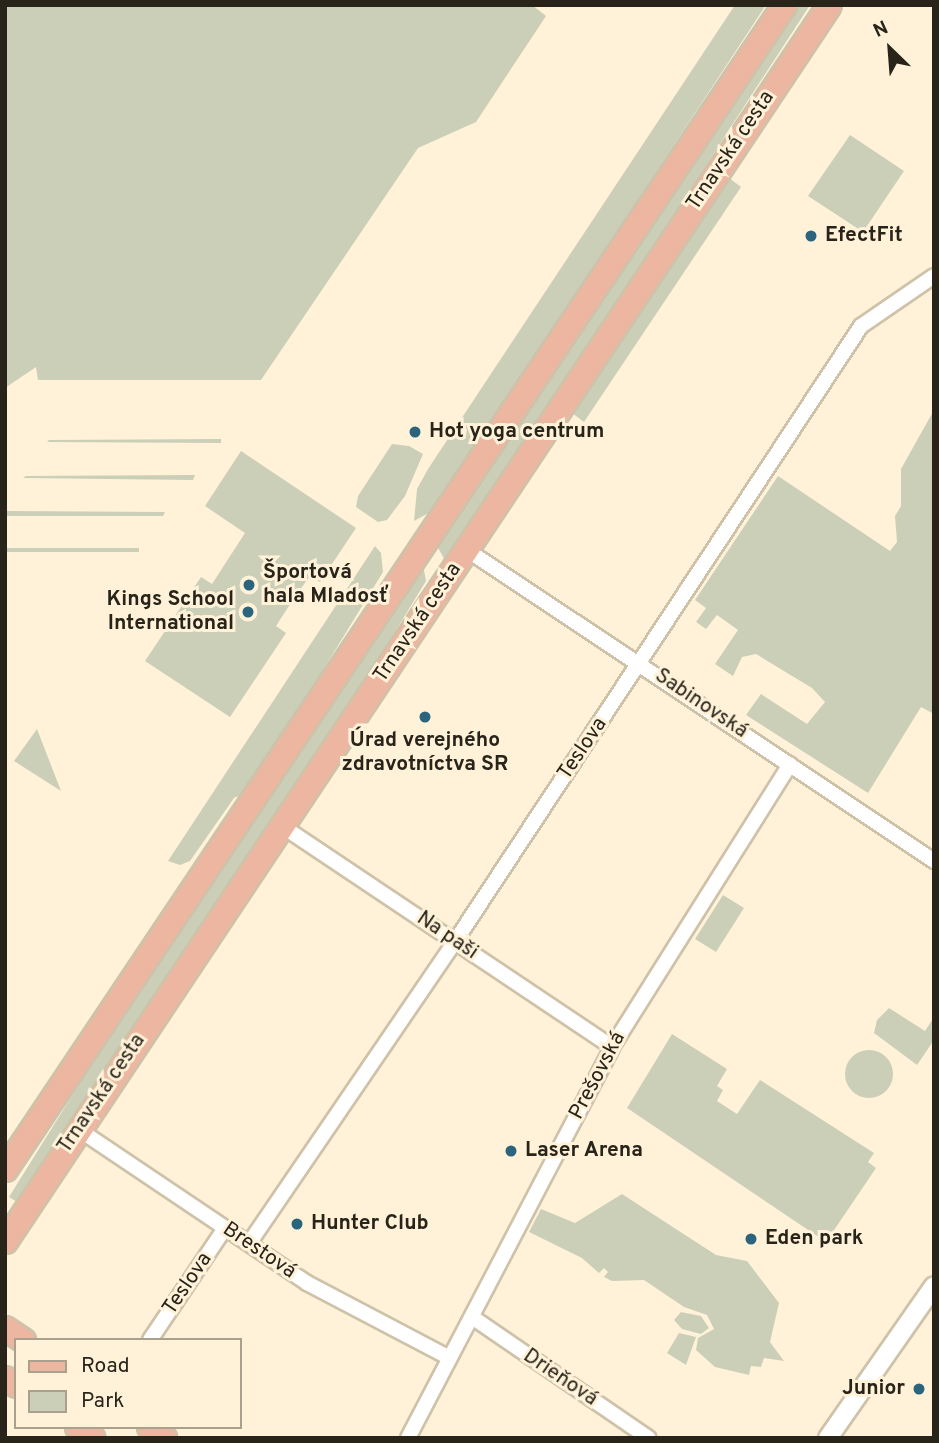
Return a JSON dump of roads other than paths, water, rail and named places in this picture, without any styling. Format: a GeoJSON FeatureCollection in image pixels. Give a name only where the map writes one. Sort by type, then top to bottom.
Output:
{"type":"FeatureCollection","features":[{"type":"Feature","properties":{"kind":"main road","name":"Trnavská cesta"},"geometry":{"type":"LineString","coordinates":[[5,1169],[784,5]]}},
{"type":"Feature","properties":{"kind":"main road","name":"Trnavská cesta"},"geometry":{"type":"LineString","coordinates":[[5,1241],[829,5]]}},
{"type":"Feature","properties":{"kind":"main road"},"geometry":{"type":"LineString","coordinates":[[5,1328],[20,1338]]}},
{"type":"Feature","properties":{"kind":"street","name":"Teslova"},"geometry":{"type":"LineString","coordinates":[[250,1242],[455,940],[861,326],[934,276]]}},
{"type":"Feature","properties":{"kind":"street","name":"Sabinovská"},"geometry":{"type":"LineString","coordinates":[[467,550],[934,860]]}},
{"type":"Feature","properties":{"kind":"street","name":"Prešovská"},"geometry":{"type":"LineString","coordinates":[[408,1438],[612,1047],[790,764]]}},
{"type":"Feature","properties":{"kind":"street","name":"Na paši"},"geometry":{"type":"LineString","coordinates":[[282,826],[612,1047]]}},
{"type":"Feature","properties":{"kind":"street","name":"Brestová"},"geometry":{"type":"LineString","coordinates":[[78,1129],[285,1267],[450,1358]]}},
{"type":"Feature","properties":{"kind":"street","name":"Teslova"},"geometry":{"type":"LineString","coordinates":[[151,1338],[225,1228]]}},
{"type":"Feature","properties":{"kind":"street"},"geometry":{"type":"LineString","coordinates":[[828,1438],[934,1286]]}},
{"type":"Feature","properties":{"kind":"street","name":"Drieňová"},"geometry":{"type":"LineString","coordinates":[[472,1317],[649,1438]]}},
{"type":"Feature","properties":{"kind":"place","name":"EfectFit"},"geometry":{"type":"Point","coordinates":[811,236]}},
{"type":"Feature","properties":{"kind":"place","name":"Hot yoga centrum"},"geometry":{"type":"Point","coordinates":[415,432]}},
{"type":"Feature","properties":{"kind":"place","name":"Športová hala Mladosť"},"geometry":{"type":"Point","coordinates":[249,585]}},
{"type":"Feature","properties":{"kind":"place","name":"Kings School International"},"geometry":{"type":"Point","coordinates":[248,612]}},
{"type":"Feature","properties":{"kind":"place","name":"Úrad verejného zdravotníctva SR"},"geometry":{"type":"Point","coordinates":[425,717]}},
{"type":"Feature","properties":{"kind":"place","name":"Laser Arena"},"geometry":{"type":"Point","coordinates":[511,1151]}},
{"type":"Feature","properties":{"kind":"place","name":"Hunter Club"},"geometry":{"type":"Point","coordinates":[297,1224]}},
{"type":"Feature","properties":{"kind":"place","name":"Eden park"},"geometry":{"type":"Point","coordinates":[751,1239]}},
{"type":"Feature","properties":{"kind":"place","name":"Junior"},"geometry":{"type":"Point","coordinates":[919,1389]}}]}
